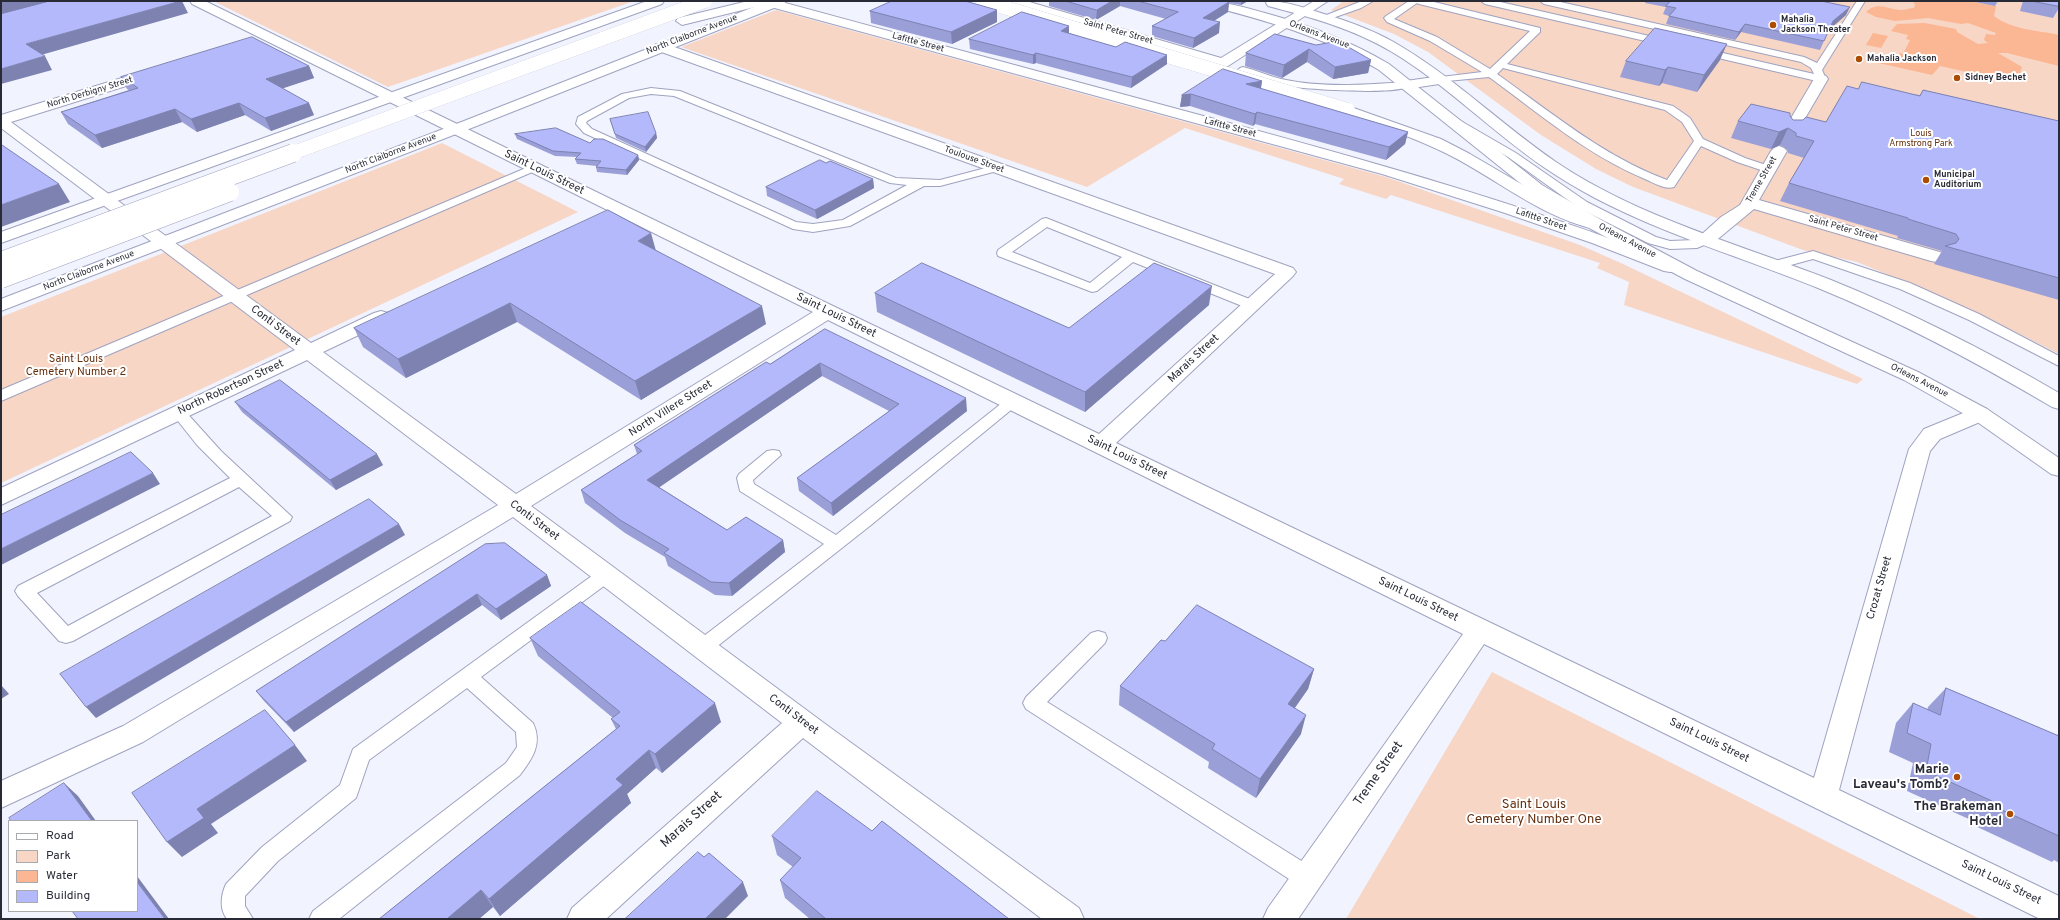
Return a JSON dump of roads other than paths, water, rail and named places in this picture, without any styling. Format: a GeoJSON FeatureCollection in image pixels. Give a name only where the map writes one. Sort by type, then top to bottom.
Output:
{"type":"FeatureCollection","features":[{"type":"Feature","properties":{"kind":"main road","name":"Saint Louis Street"},"geometry":{"type":"LineString","coordinates":[[196,1],[827,312],[2059,912]]}},
{"type":"Feature","properties":{"kind":"main road"},"geometry":{"type":"LineString","coordinates":[[1,238],[658,1]]}},
{"type":"Feature","properties":{"kind":"main road"},"geometry":{"type":"LineString","coordinates":[[1,261],[705,1]]}},
{"type":"Feature","properties":{"kind":"main road"},"geometry":{"type":"LineString","coordinates":[[297,167],[736,1]]}},
{"type":"Feature","properties":{"kind":"main road"},"geometry":{"type":"LineString","coordinates":[[983,1],[1205,66],[1383,122],[1436,142],[1546,206],[1597,226]]}},
{"type":"Feature","properties":{"kind":"main road","name":"Saint Peter Street"},"geometry":{"type":"LineString","coordinates":[[1013,1],[1223,63],[1288,22]]}},
{"type":"Feature","properties":{"kind":"main road"},"geometry":{"type":"LineString","coordinates":[[1011,20],[1050,1]]}},
{"type":"Feature","properties":{"kind":"main road","name":"Orleans Avenue"},"geometry":{"type":"LineString","coordinates":[[1206,1],[1288,22],[1349,46],[1384,67],[1517,174],[1597,226],[1691,275],[1911,376],[1980,414],[2059,469]]}},
{"type":"Feature","properties":{"kind":"main road","name":"Orleans Avenue"},"geometry":{"type":"LineString","coordinates":[[1262,1],[1324,18],[1386,43],[1411,58],[1543,160],[1574,180],[1645,214],[1915,323],[1962,346],[2059,402]]}},
{"type":"Feature","properties":{"kind":"main road"},"geometry":{"type":"LineString","coordinates":[[1288,22],[1322,1]]}},
{"type":"Feature","properties":{"kind":"main road"},"geometry":{"type":"LineString","coordinates":[[682,21],[770,2]]}},
{"type":"Feature","properties":{"kind":"main road","name":"North Claiborne Avenue"},"geometry":{"type":"LineString","coordinates":[[1,305],[456,130],[770,2]]}},
{"type":"Feature","properties":{"kind":"main road","name":"Lafitte Street"},"geometry":{"type":"LineString","coordinates":[[770,2],[1427,183],[1598,239],[1691,275]]}},
{"type":"Feature","properties":{"kind":"main road"},"geometry":{"type":"LineString","coordinates":[[255,42],[270,38]]}},
{"type":"Feature","properties":{"kind":"main road"},"geometry":{"type":"LineString","coordinates":[[950,52],[964,45]]}},
{"type":"Feature","properties":{"kind":"main road","name":"Toulouse Street"},"geometry":{"type":"LineString","coordinates":[[661,47],[1287,272]]}},
{"type":"Feature","properties":{"kind":"main road","name":"North Derbigny Street"},"geometry":{"type":"LineString","coordinates":[[1,121],[165,70]]}},
{"type":"Feature","properties":{"kind":"main road"},"geometry":{"type":"LineString","coordinates":[[1790,132],[1819,74]]}},
{"type":"Feature","properties":{"kind":"main road"},"geometry":{"type":"LineString","coordinates":[[1406,85],[1441,80]]}},
{"type":"Feature","properties":{"kind":"main road","name":"Conti Street"},"geometry":{"type":"LineString","coordinates":[[1,121],[235,295],[802,722],[1068,919]]}},
{"type":"Feature","properties":{"kind":"main road","name":"Treme Street"},"geometry":{"type":"LineString","coordinates":[[1707,239],[1727,221],[1746,208],[1779,151]]}},
{"type":"Feature","properties":{"kind":"main road"},"geometry":{"type":"LineString","coordinates":[[1,279],[245,187]]}},
{"type":"Feature","properties":{"kind":"main road","name":"Saint Peter Street"},"geometry":{"type":"LineString","coordinates":[[1750,202],[1937,257]]}},
{"type":"Feature","properties":{"kind":"main road"},"geometry":{"type":"LineString","coordinates":[[593,218],[615,208]]}},
{"type":"Feature","properties":{"kind":"main road","name":"Marais Street"},"geometry":{"type":"LineString","coordinates":[[1101,445],[1287,272]]}},
{"type":"Feature","properties":{"kind":"main road","name":"North Robertson Street"},"geometry":{"type":"LineString","coordinates":[[1,497],[394,311]]}},
{"type":"Feature","properties":{"kind":"main road","name":"North Villere Street"},"geometry":{"type":"LineString","coordinates":[[1,795],[133,734],[514,506],[827,312]]}},
{"type":"Feature","properties":{"kind":"main road","name":"Crozat Street"},"geometry":{"type":"LineString","coordinates":[[1823,796],[1920,449],[1932,434],[1980,414]]}},
{"type":"Feature","properties":{"kind":"main road","name":"Treme Street"},"geometry":{"type":"LineString","coordinates":[[1279,919],[1480,630]]}},
{"type":"Feature","properties":{"kind":"main road","name":"Marais Street"},"geometry":{"type":"LineString","coordinates":[[583,919],[802,722]]}},
{"type":"Feature","properties":{"kind":"lane"},"geometry":{"type":"LineString","coordinates":[[1324,18],[1358,7],[1369,1]]}},
{"type":"Feature","properties":{"kind":"lane"},"geometry":{"type":"LineString","coordinates":[[1414,1],[1389,18],[1390,20],[1418,32],[1491,74],[1566,131],[1643,176],[1670,185],[1699,141]]}},
{"type":"Feature","properties":{"kind":"lane"},"geometry":{"type":"LineString","coordinates":[[1419,1],[1509,22],[1536,30],[1491,74],[1441,80]]}},
{"type":"Feature","properties":{"kind":"lane"},"geometry":{"type":"LineString","coordinates":[[1485,1],[1677,45]]}},
{"type":"Feature","properties":{"kind":"lane"},"geometry":{"type":"LineString","coordinates":[[1509,22],[1524,10],[1543,7],[1544,4],[1541,1]]}},
{"type":"Feature","properties":{"kind":"lane"},"geometry":{"type":"LineString","coordinates":[[1544,1],[1697,34],[1804,60],[1810,62],[1819,74]]}},
{"type":"Feature","properties":{"kind":"lane"},"geometry":{"type":"LineString","coordinates":[[1819,74],[1862,1]]}},
{"type":"Feature","properties":{"kind":"lane"},"geometry":{"type":"LineString","coordinates":[[1338,23],[1357,13],[1358,7]]}},
{"type":"Feature","properties":{"kind":"lane"},"geometry":{"type":"LineString","coordinates":[[1570,20],[1565,16],[1565,12],[1582,9]]}},
{"type":"Feature","properties":{"kind":"lane"},"geometry":{"type":"LineString","coordinates":[[1697,34],[1690,46],[1819,74]]}},
{"type":"Feature","properties":{"kind":"lane"},"geometry":{"type":"LineString","coordinates":[[1501,65],[1669,108],[1686,120],[1699,141],[1741,160],[1768,169]]}},
{"type":"Feature","properties":{"kind":"lane"},"geometry":{"type":"LineString","coordinates":[[1243,70],[1281,82],[1303,85],[1406,85]]}},
{"type":"Feature","properties":{"kind":"lane"},"geometry":{"type":"LineString","coordinates":[[920,182],[846,223],[813,228],[794,225],[588,131],[581,124],[582,118],[626,96],[651,91],[676,93],[894,181],[920,182],[940,183],[996,168]]}},
{"type":"Feature","properties":{"kind":"lane"},"geometry":{"type":"LineString","coordinates":[[1441,112],[1493,142],[1583,204],[1652,240],[1670,245],[1697,244],[1707,239]]}},
{"type":"Feature","properties":{"kind":"lane"},"geometry":{"type":"LineString","coordinates":[[1,396],[534,168]]}},
{"type":"Feature","properties":{"kind":"lane"},"geometry":{"type":"LineString","coordinates":[[1132,256],[1092,288],[1003,253],[1046,222],[1132,256],[1252,305]]}},
{"type":"Feature","properties":{"kind":"lane"},"geometry":{"type":"LineString","coordinates":[[1776,266],[1813,255],[1820,257],[1905,286],[1974,317],[2028,344],[2059,362]]}},
{"type":"Feature","properties":{"kind":"lane"},"geometry":{"type":"LineString","coordinates":[[703,647],[836,544],[1012,402]]}},
{"type":"Feature","properties":{"kind":"lane"},"geometry":{"type":"LineString","coordinates":[[179,413],[202,442],[241,479],[284,516],[66,636],[24,591],[241,479]]}},
{"type":"Feature","properties":{"kind":"lane"},"geometry":{"type":"LineString","coordinates":[[773,455],[745,478],[746,487],[836,544]]}},
{"type":"Feature","properties":{"kind":"lane"},"geometry":{"type":"LineString","coordinates":[[241,919],[233,909],[234,892],[270,854],[350,791],[360,756],[606,575]]}},
{"type":"Feature","properties":{"kind":"lane"},"geometry":{"type":"LineString","coordinates":[[1098,638],[1033,703],[1308,878]]}},
{"type":"Feature","properties":{"kind":"lane"},"geometry":{"type":"LineString","coordinates":[[321,919],[513,769],[527,749],[526,728],[468,677]]}},
{"type":"Feature","properties":{"kind":"water"},"geometry":{"type":"Polygon","coordinates":[[[1912,1],[1968,1],[1996,6],[1994,16],[2001,21],[2025,29],[2059,35],[2059,66],[2007,53],[1998,53],[2022,67],[2019,76],[1994,78],[1940,66],[1932,75],[1874,62],[1879,53],[1897,57],[1900,53],[1903,54],[1910,40],[1906,39],[1908,35],[1891,31],[1897,24],[1925,23],[1956,29],[1957,32],[1978,44],[1988,43],[1984,40],[1986,34],[1995,35],[1996,33],[1968,23],[1961,24],[1928,18],[1895,21],[1876,17],[1866,12],[1878,6],[1900,10],[1914,8],[1915,4],[1912,1]]]}},
{"type":"Feature","properties":{"kind":"water"},"geometry":{"type":"Polygon","coordinates":[[[1873,33],[1888,36],[1881,48],[1866,45],[1873,33]]]}},
{"type":"Feature","properties":{"kind":"place","name":"Mahalia Jackson Theater"},"geometry":{"type":"Point","coordinates":[1773,25]}},
{"type":"Feature","properties":{"kind":"place","name":"Mahalia Jackson"},"geometry":{"type":"Point","coordinates":[1859,59]}},
{"type":"Feature","properties":{"kind":"place","name":"Sidney Bechet"},"geometry":{"type":"Point","coordinates":[1957,78]}},
{"type":"Feature","properties":{"kind":"place","name":"Municipal Auditorium"},"geometry":{"type":"Point","coordinates":[1926,180]}},
{"type":"Feature","properties":{"kind":"place","name":"Marie Laveau's Tomb?"},"geometry":{"type":"Point","coordinates":[1957,777]}},
{"type":"Feature","properties":{"kind":"place","name":"The Brakeman Hotel"},"geometry":{"type":"Point","coordinates":[2010,814]}},
{"type":"Feature","properties":{"kind":"park label","name":"Louis Armstrong Park"},"geometry":{"type":"Point","coordinates":[1921,140]}},
{"type":"Feature","properties":{"kind":"park label","name":"Saint Louis Cemetery Number 2"},"geometry":{"type":"Point","coordinates":[76,366]}},
{"type":"Feature","properties":{"kind":"park label","name":"Saint Louis Cemetery Number One"},"geometry":{"type":"Point","coordinates":[1534,812]}}]}
